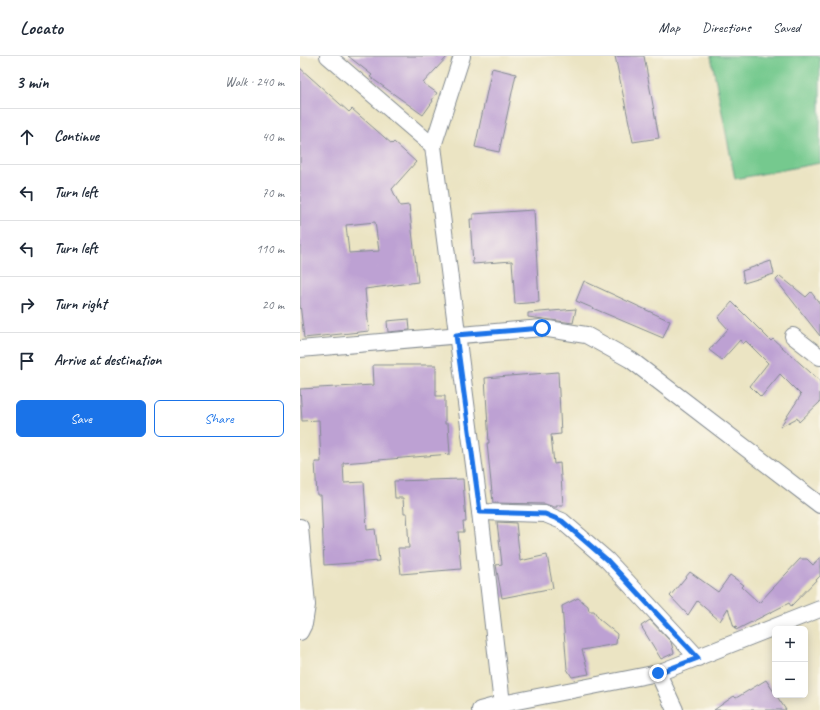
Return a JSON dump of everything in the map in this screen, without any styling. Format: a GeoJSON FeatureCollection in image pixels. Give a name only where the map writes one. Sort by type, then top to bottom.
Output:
{"type":"FeatureCollection","features":[{"type":"Feature","properties":{"kind":"street"},"geometry":{"type":"LineString","coordinates":[[328,56],[432,146]]}},
{"type":"Feature","properties":{"kind":"street"},"geometry":{"type":"LineString","coordinates":[[462,56],[432,146],[480,512],[502,704]]}},
{"type":"Feature","properties":{"kind":"street"},"geometry":{"type":"LineString","coordinates":[[300,349],[542,328],[586,335],[631,360],[820,505]]}},
{"type":"Feature","properties":{"kind":"street"},"geometry":{"type":"LineString","coordinates":[[793,336],[820,357]]}},
{"type":"Feature","properties":{"kind":"street"},"geometry":{"type":"LineString","coordinates":[[480,512],[545,514],[562,521],[607,560],[698,658]]}},
{"type":"Feature","properties":{"kind":"street"},"geometry":{"type":"LineString","coordinates":[[300,535],[308,605],[304,624],[300,632]]}},
{"type":"Feature","properties":{"kind":"street"},"geometry":{"type":"LineString","coordinates":[[480,710],[502,704],[658,673],[820,609]]}},
{"type":"Feature","properties":{"kind":"street"},"geometry":{"type":"LineString","coordinates":[[658,673],[675,710]]}},
{"type":"Feature","properties":{"kind":"green space"},"geometry":{"type":"Polygon","coordinates":[[[711,56],[820,56],[820,163],[735,179],[711,56]]]}},
{"type":"Feature","properties":{"kind":"building"},"geometry":{"type":"Polygon","coordinates":[[[348,56],[448,56],[423,83],[437,93],[423,115],[370,77],[372,75],[348,56]]]}},
{"type":"Feature","properties":{"kind":"building"},"geometry":{"type":"Polygon","coordinates":[[[615,56],[644,56],[659,138],[633,142],[615,56]]]}},
{"type":"Feature","properties":{"kind":"building"},"geometry":{"type":"Polygon","coordinates":[[[300,68],[349,112],[352,109],[392,144],[394,142],[416,162],[392,189],[400,206],[409,205],[418,282],[365,289],[369,331],[304,338],[300,304],[300,68]],[[375,222],[346,225],[349,253],[379,251],[375,222]]]}},
{"type":"Feature","properties":{"kind":"building"},"geometry":{"type":"Polygon","coordinates":[[[492,68],[516,74],[499,152],[475,147],[492,68]]]}},
{"type":"Feature","properties":{"kind":"building"},"geometry":{"type":"Polygon","coordinates":[[[534,210],[539,302],[515,304],[512,261],[473,264],[470,219],[473,219],[473,214],[534,210]]]}},
{"type":"Feature","properties":{"kind":"building"},"geometry":{"type":"Polygon","coordinates":[[[771,261],[774,274],[744,283],[742,271],[771,261]]]}},
{"type":"Feature","properties":{"kind":"building"},"geometry":{"type":"Polygon","coordinates":[[[780,276],[806,297],[811,292],[820,304],[820,336],[776,280],[780,276]]]}},
{"type":"Feature","properties":{"kind":"building"},"geometry":{"type":"Polygon","coordinates":[[[584,281],[670,321],[663,338],[576,301],[584,281]]]}},
{"type":"Feature","properties":{"kind":"building"},"geometry":{"type":"Polygon","coordinates":[[[732,302],[771,341],[773,339],[820,381],[820,402],[799,422],[797,418],[780,427],[801,395],[780,374],[761,397],[750,386],[768,363],[746,341],[743,344],[740,340],[722,360],[709,350],[728,329],[718,318],[732,302]]]}},
{"type":"Feature","properties":{"kind":"building"},"geometry":{"type":"Polygon","coordinates":[[[576,309],[573,323],[528,317],[528,313],[576,309]]]}},
{"type":"Feature","properties":{"kind":"building"},"geometry":{"type":"Polygon","coordinates":[[[409,319],[410,330],[388,332],[387,321],[409,319]]]}},
{"type":"Feature","properties":{"kind":"building"},"geometry":{"type":"Polygon","coordinates":[[[373,365],[436,365],[436,396],[445,396],[445,424],[448,424],[450,454],[343,463],[344,483],[364,482],[367,530],[375,529],[379,561],[324,565],[321,495],[317,495],[315,462],[321,462],[319,420],[302,421],[300,389],[374,385],[373,365]]]}},
{"type":"Feature","properties":{"kind":"building"},"geometry":{"type":"Polygon","coordinates":[[[558,372],[561,434],[551,435],[554,464],[560,463],[563,505],[557,505],[557,507],[554,507],[545,504],[493,503],[487,443],[489,443],[485,378],[558,372]]]}},
{"type":"Feature","properties":{"kind":"building"},"geometry":{"type":"Polygon","coordinates":[[[463,479],[466,522],[463,522],[464,532],[458,532],[461,569],[401,574],[398,548],[409,548],[407,513],[404,513],[403,498],[395,498],[394,481],[463,479]]]}},
{"type":"Feature","properties":{"kind":"building"},"geometry":{"type":"Polygon","coordinates":[[[497,522],[516,523],[520,561],[547,555],[553,588],[502,598],[496,565],[502,564],[497,522]]]}},
{"type":"Feature","properties":{"kind":"building"},"geometry":{"type":"Polygon","coordinates":[[[820,557],[820,576],[791,606],[789,603],[736,630],[735,628],[737,626],[734,627],[728,608],[720,621],[697,601],[688,615],[670,596],[690,572],[718,592],[730,575],[744,585],[742,587],[759,603],[800,559],[807,559],[813,565],[820,557]]]}},
{"type":"Feature","properties":{"kind":"building"},"geometry":{"type":"Polygon","coordinates":[[[578,598],[588,606],[589,611],[594,611],[599,619],[617,634],[616,644],[582,650],[589,674],[572,677],[567,669],[562,606],[578,598]]]}},
{"type":"Feature","properties":{"kind":"building"},"geometry":{"type":"Polygon","coordinates":[[[650,620],[671,642],[674,653],[661,659],[641,626],[650,620]]]}},
{"type":"Feature","properties":{"kind":"building"},"geometry":{"type":"Polygon","coordinates":[[[766,680],[772,689],[772,698],[778,698],[786,710],[714,710],[734,696],[736,698],[766,680]]]}},
{"type":"Feature","properties":{"kind":"route"},"geometry":{"type":"LineString","coordinates":[[542,328],[456,335],[480,512],[545,514],[562,521],[607,560],[698,658],[658,673]]}}]}
